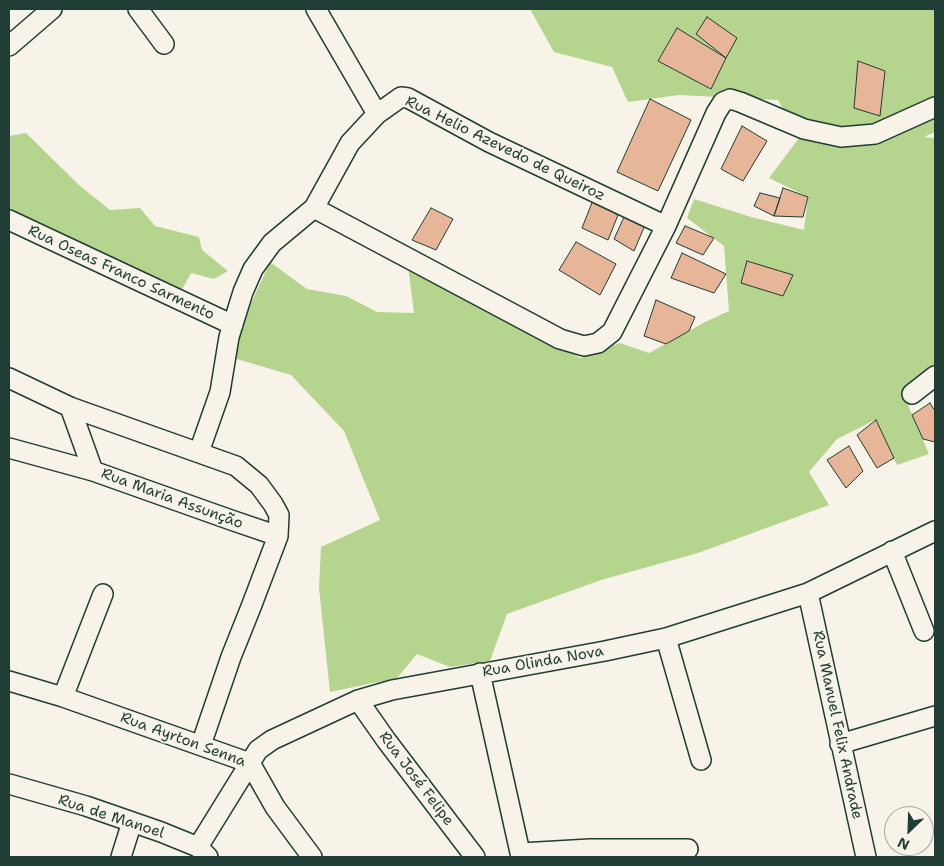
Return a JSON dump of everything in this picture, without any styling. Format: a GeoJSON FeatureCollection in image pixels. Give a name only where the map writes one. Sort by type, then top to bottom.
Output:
{"type":"FeatureCollection","features":[{"type":"Feature","properties":{"kind":"street"},"geometry":{"type":"LineString","coordinates":[[9,46],[52,9]]}},
{"type":"Feature","properties":{"kind":"street"},"geometry":{"type":"LineString","coordinates":[[138,9],[164,44]]}},
{"type":"Feature","properties":{"kind":"street"},"geometry":{"type":"LineString","coordinates":[[316,9],[377,114]]}},
{"type":"Feature","properties":{"kind":"street","name":"Rua Helio Azevedo de Queiroz"},"geometry":{"type":"LineString","coordinates":[[199,452],[220,392],[229,336],[243,292],[253,269],[272,243],[314,208],[350,143],[377,114],[401,97],[408,98],[489,142],[666,226]]}},
{"type":"Feature","properties":{"kind":"street"},"geometry":{"type":"LineString","coordinates":[[314,208],[560,339],[584,346],[598,343],[612,332],[666,226],[716,113],[723,102],[730,99],[804,129],[841,137],[875,134],[935,107]]}},
{"type":"Feature","properties":{"kind":"street","name":"Rua Oseas Franco Sarmento"},"geometry":{"type":"LineString","coordinates":[[9,220],[233,325]]}},
{"type":"Feature","properties":{"kind":"street"},"geometry":{"type":"LineString","coordinates":[[912,394],[935,376]]}},
{"type":"Feature","properties":{"kind":"street"},"geometry":{"type":"LineString","coordinates":[[9,378],[70,407],[236,466],[259,485],[274,504],[279,516],[278,536],[231,656],[201,745]]}},
{"type":"Feature","properties":{"kind":"street","name":"Rua Maria Assunção"},"geometry":{"type":"LineString","coordinates":[[70,407],[93,471]]}},
{"type":"Feature","properties":{"kind":"street","name":"Rua Maria Assunção"},"geometry":{"type":"LineString","coordinates":[[9,448],[93,471],[278,536]]}},
{"type":"Feature","properties":{"kind":"street","name":"Rua Olinda Nova"},"geometry":{"type":"LineString","coordinates":[[203,852],[258,750],[272,740],[358,700],[392,690],[666,638],[808,592],[935,531]]}},
{"type":"Feature","properties":{"kind":"street"},"geometry":{"type":"LineString","coordinates":[[892,551],[924,631]]}},
{"type":"Feature","properties":{"kind":"street","name":"Rua Manuel Felix Andrade"},"geometry":{"type":"LineString","coordinates":[[808,592],[866,857]]}},
{"type":"Feature","properties":{"kind":"street"},"geometry":{"type":"LineString","coordinates":[[63,697],[103,594]]}},
{"type":"Feature","properties":{"kind":"street"},"geometry":{"type":"LineString","coordinates":[[666,638],[701,760]]}},
{"type":"Feature","properties":{"kind":"street"},"geometry":{"type":"LineString","coordinates":[[480,673],[521,855],[590,849],[688,849]]}},
{"type":"Feature","properties":{"kind":"street","name":"Rua Ayrton Senna"},"geometry":{"type":"LineString","coordinates":[[9,681],[63,697],[250,763],[275,808],[312,857]]}},
{"type":"Feature","properties":{"kind":"street","name":"Rua José Felipe"},"geometry":{"type":"LineString","coordinates":[[358,700],[475,857]]}},
{"type":"Feature","properties":{"kind":"street"},"geometry":{"type":"LineString","coordinates":[[840,744],[935,716]]}},
{"type":"Feature","properties":{"kind":"street","name":"Rua de Manoel"},"geometry":{"type":"LineString","coordinates":[[9,784],[86,806],[132,822],[203,852]]}},
{"type":"Feature","properties":{"kind":"street"},"geometry":{"type":"LineString","coordinates":[[121,857],[132,822]]}},
{"type":"Feature","properties":{"kind":"green space"},"geometry":{"type":"Polygon","coordinates":[[[530,9],[935,9],[935,132],[924,137],[935,138],[935,370],[903,393],[929,454],[897,465],[875,420],[837,439],[809,472],[829,505],[698,553],[601,580],[507,614],[490,661],[450,667],[417,654],[397,678],[330,692],[319,588],[321,547],[380,520],[344,431],[291,375],[227,356],[270,262],[307,289],[346,296],[377,312],[414,313],[407,258],[438,274],[580,358],[620,343],[649,353],[729,311],[724,246],[687,218],[694,199],[751,217],[804,230],[808,197],[769,178],[799,138],[778,100],[679,95],[628,102],[612,67],[554,52],[530,9]]]}},
{"type":"Feature","properties":{"kind":"green space"},"geometry":{"type":"Polygon","coordinates":[[[26,133],[79,185],[110,210],[140,208],[155,226],[199,237],[202,250],[228,271],[214,279],[191,273],[180,293],[9,220],[9,136],[26,133]]]}},
{"type":"Feature","properties":{"kind":"building"},"geometry":{"type":"Polygon","coordinates":[[[707,17],[737,38],[726,58],[696,34],[707,17]]]}},
{"type":"Feature","properties":{"kind":"building"},"geometry":{"type":"Polygon","coordinates":[[[677,28],[726,58],[711,89],[658,61],[677,28]]]}},
{"type":"Feature","properties":{"kind":"building"},"geometry":{"type":"Polygon","coordinates":[[[858,61],[885,71],[880,116],[854,108],[858,61]]]}},
{"type":"Feature","properties":{"kind":"building"},"geometry":{"type":"Polygon","coordinates":[[[650,99],[691,120],[658,191],[617,172],[650,99]]]}},
{"type":"Feature","properties":{"kind":"building"},"geometry":{"type":"Polygon","coordinates":[[[742,126],[767,141],[743,181],[721,169],[742,126]]]}},
{"type":"Feature","properties":{"kind":"building"},"geometry":{"type":"Polygon","coordinates":[[[783,188],[808,197],[803,217],[774,216],[783,188]]]}},
{"type":"Feature","properties":{"kind":"building"},"geometry":{"type":"Polygon","coordinates":[[[760,193],[780,198],[774,216],[754,206],[760,193]]]}},
{"type":"Feature","properties":{"kind":"building"},"geometry":{"type":"Polygon","coordinates":[[[593,200],[618,215],[608,240],[582,228],[593,200]]]}},
{"type":"Feature","properties":{"kind":"building"},"geometry":{"type":"Polygon","coordinates":[[[431,208],[453,219],[436,250],[412,240],[431,208]]]}},
{"type":"Feature","properties":{"kind":"building"},"geometry":{"type":"Polygon","coordinates":[[[624,217],[645,225],[634,251],[614,239],[624,217]]]}},
{"type":"Feature","properties":{"kind":"building"},"geometry":{"type":"Polygon","coordinates":[[[685,226],[714,238],[703,255],[676,243],[685,226]]]}},
{"type":"Feature","properties":{"kind":"building"},"geometry":{"type":"Polygon","coordinates":[[[576,242],[616,264],[600,295],[559,270],[576,242]]]}},
{"type":"Feature","properties":{"kind":"building"},"geometry":{"type":"Polygon","coordinates":[[[682,253],[726,274],[714,293],[671,278],[682,253]]]}},
{"type":"Feature","properties":{"kind":"building"},"geometry":{"type":"Polygon","coordinates":[[[747,261],[793,275],[783,296],[741,283],[747,261]]]}},
{"type":"Feature","properties":{"kind":"building"},"geometry":{"type":"Polygon","coordinates":[[[656,300],[695,317],[689,331],[666,344],[644,336],[656,300]]]}},
{"type":"Feature","properties":{"kind":"building"},"geometry":{"type":"Polygon","coordinates":[[[930,403],[935,411],[935,442],[923,439],[912,415],[930,403]]]}},
{"type":"Feature","properties":{"kind":"building"},"geometry":{"type":"Polygon","coordinates":[[[876,420],[894,458],[877,468],[857,435],[876,420]]]}},
{"type":"Feature","properties":{"kind":"building"},"geometry":{"type":"Polygon","coordinates":[[[849,446],[863,471],[846,488],[827,460],[849,446]]]}}]}
